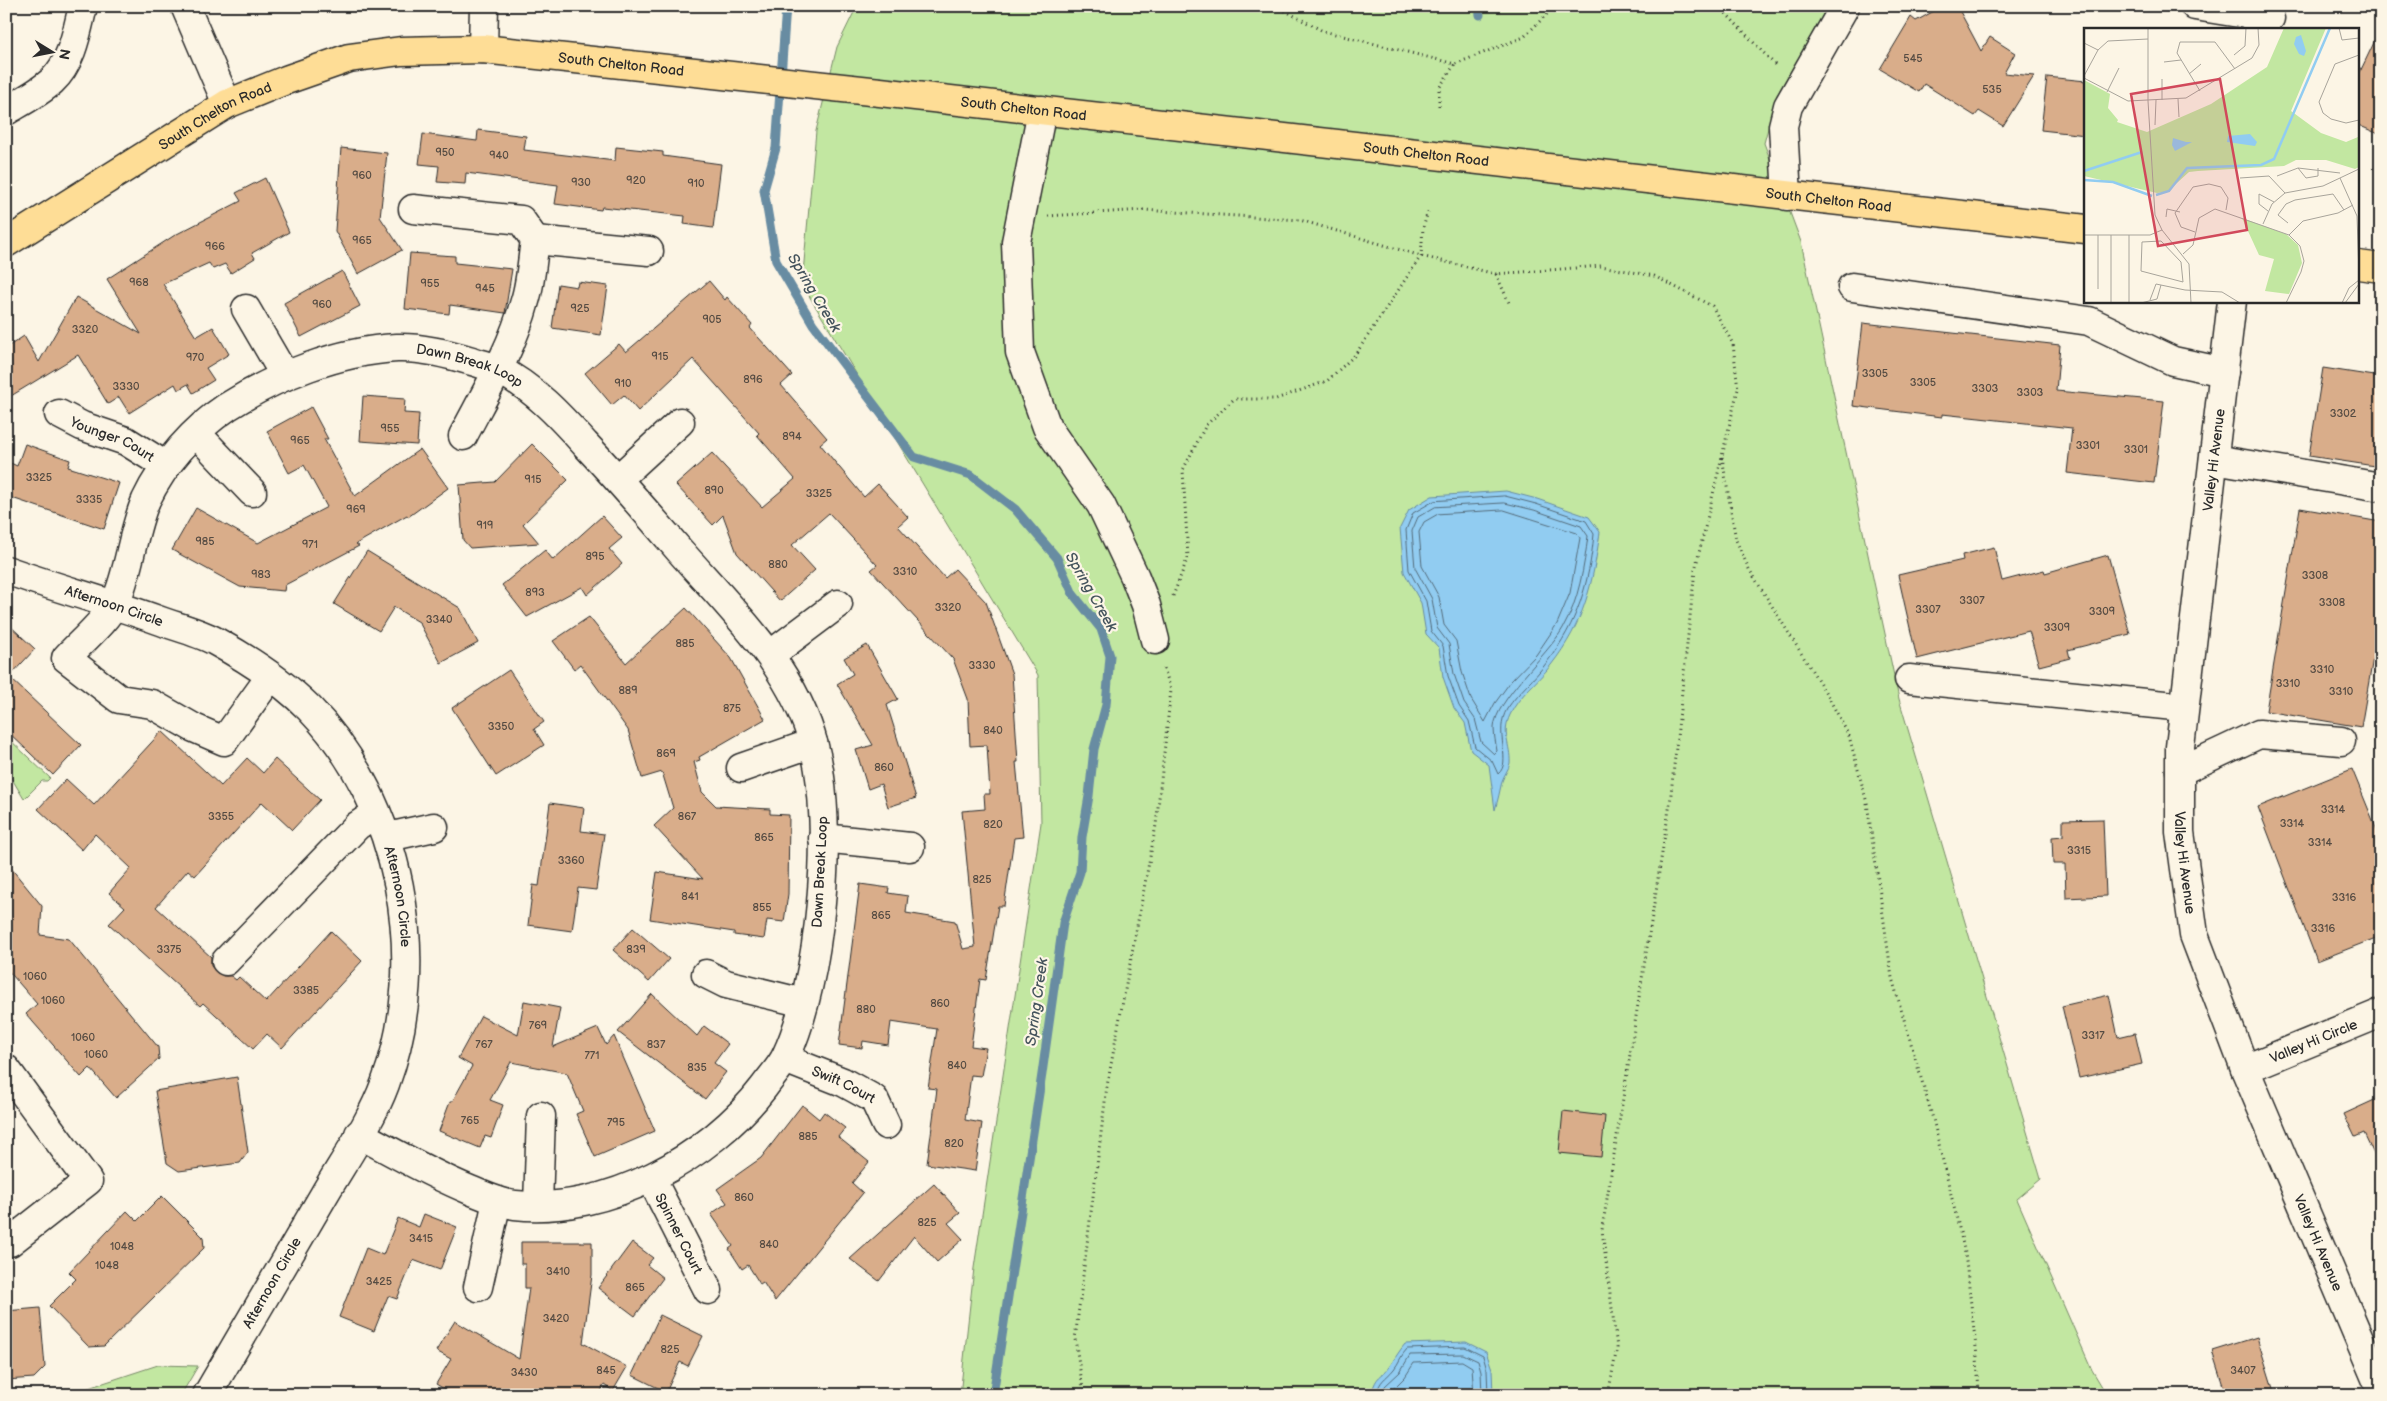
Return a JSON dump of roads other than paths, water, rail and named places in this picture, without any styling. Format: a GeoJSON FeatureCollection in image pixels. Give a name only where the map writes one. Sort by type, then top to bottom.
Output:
{"type":"FeatureCollection","features":[{"type":"Feature","properties":{"kind":"main road","name":"South Chelton Road"},"geometry":{"type":"LineString","coordinates":[[6,243],[227,104],[286,80],[350,58],[401,51],[483,49],[1042,110],[2084,230]]}},
{"type":"Feature","properties":{"kind":"main road"},"geometry":{"type":"LineString","coordinates":[[2360,265],[2381,268]]}},
{"type":"Feature","properties":{"kind":"street"},"geometry":{"type":"LineString","coordinates":[[6,111],[52,81],[65,66],[78,29],[83,6]]}},
{"type":"Feature","properties":{"kind":"street"},"geometry":{"type":"LineString","coordinates":[[185,6],[227,104]]}},
{"type":"Feature","properties":{"kind":"street"},"geometry":{"type":"LineString","coordinates":[[483,49],[484,6]]}},
{"type":"Feature","properties":{"kind":"street"},"geometry":{"type":"LineString","coordinates":[[1787,196],[1783,126],[1788,106],[1845,6]]}},
{"type":"Feature","properties":{"kind":"street"},"geometry":{"type":"LineString","coordinates":[[2195,6],[2271,18]]}},
{"type":"Feature","properties":{"kind":"street"},"geometry":{"type":"LineString","coordinates":[[1042,110],[1016,242],[1020,352],[1048,427],[1101,505],[1132,569],[1146,605],[1155,640]]}},
{"type":"Feature","properties":{"kind":"street"},"geometry":{"type":"LineString","coordinates":[[413,209],[521,220],[535,240],[526,299],[516,330],[498,369],[462,436]]}},
{"type":"Feature","properties":{"kind":"street"},"geometry":{"type":"LineString","coordinates":[[535,240],[649,251]]}},
{"type":"Feature","properties":{"kind":"street"},"geometry":{"type":"LineString","coordinates":[[1852,287],[2089,321],[2173,361],[2224,372]]}},
{"type":"Feature","properties":{"kind":"street","name":"Valley Hi Avenue"},"geometry":{"type":"LineString","coordinates":[[2232,302],[2180,747],[2180,832],[2194,935],[2245,1069],[2381,1390]]}},
{"type":"Feature","properties":{"kind":"street"},"geometry":{"type":"LineString","coordinates":[[246,309],[285,376]]}},
{"type":"Feature","properties":{"kind":"street","name":"Dawn Break Loop"},"geometry":{"type":"LineString","coordinates":[[115,605],[145,502],[166,466],[196,432],[225,408],[285,376],[348,356],[400,348],[452,355],[498,369],[549,405],[618,479],[770,655],[799,705],[813,743],[822,787],[821,903],[804,1003],[785,1058],[758,1095],[727,1129],[651,1178],[609,1195],[573,1203],[538,1205],[517,1205],[497,1201],[433,1175],[359,1134]]}},
{"type":"Feature","properties":{"kind":"street","name":"Younger Court"},"geometry":{"type":"LineString","coordinates":[[59,414],[82,426],[126,441],[166,466]]}},
{"type":"Feature","properties":{"kind":"street"},"geometry":{"type":"LineString","coordinates":[[618,479],[680,422]]}},
{"type":"Feature","properties":{"kind":"street"},"geometry":{"type":"LineString","coordinates":[[196,432],[252,492]]}},
{"type":"Feature","properties":{"kind":"street"},"geometry":{"type":"LineString","coordinates":[[2214,459],[2381,487]]}},
{"type":"Feature","properties":{"kind":"street","name":"Afternoon Circle"},"geometry":{"type":"LineString","coordinates":[[6,570],[212,639],[240,655],[308,707],[335,739],[364,786],[382,825],[403,910],[408,980],[397,1049],[384,1087],[359,1134],[207,1395]]}},
{"type":"Feature","properties":{"kind":"street"},"geometry":{"type":"LineString","coordinates":[[770,655],[838,604]]}},
{"type":"Feature","properties":{"kind":"street"},"geometry":{"type":"LineString","coordinates":[[115,605],[66,658],[119,699],[152,704],[194,728],[224,741],[270,677]]}},
{"type":"Feature","properties":{"kind":"street"},"geometry":{"type":"LineString","coordinates":[[1909,679],[2184,707]]}},
{"type":"Feature","properties":{"kind":"street"},"geometry":{"type":"LineString","coordinates":[[2180,771],[2259,734],[2341,741]]}},
{"type":"Feature","properties":{"kind":"street"},"geometry":{"type":"LineString","coordinates":[[741,768],[813,743]]}},
{"type":"Feature","properties":{"kind":"street"},"geometry":{"type":"LineString","coordinates":[[226,962],[357,826],[434,827]]}},
{"type":"Feature","properties":{"kind":"street"},"geometry":{"type":"LineString","coordinates":[[823,838],[910,847]]}},
{"type":"Feature","properties":{"kind":"street"},"geometry":{"type":"LineString","coordinates":[[706,974],[726,984],[804,1003]]}},
{"type":"Feature","properties":{"kind":"street","name":"Valley Hi Circle"},"geometry":{"type":"LineString","coordinates":[[2245,1069],[2381,1013]]}},
{"type":"Feature","properties":{"kind":"street","name":"Swift Court"},"geometry":{"type":"LineString","coordinates":[[785,1058],[843,1082],[874,1099],[886,1126]]}},
{"type":"Feature","properties":{"kind":"street"},"geometry":{"type":"LineString","coordinates":[[6,1069],[88,1181],[10,1242],[6,1238]]}},
{"type":"Feature","properties":{"kind":"street"},"geometry":{"type":"LineString","coordinates":[[538,1205],[541,1116]]}},
{"type":"Feature","properties":{"kind":"street","name":"Spinner Court"},"geometry":{"type":"LineString","coordinates":[[651,1178],[708,1290]]}},
{"type":"Feature","properties":{"kind":"street"},"geometry":{"type":"LineString","coordinates":[[478,1287],[497,1201]]}},
{"type":"Feature","properties":{"kind":"water"},"geometry":{"type":"Polygon","coordinates":[[[1506,491],[1537,499],[1589,517],[1600,532],[1590,586],[1572,634],[1551,665],[1514,708],[1507,722],[1506,734],[1510,763],[1502,781],[1495,810],[1489,765],[1471,751],[1465,723],[1454,708],[1443,677],[1439,648],[1426,634],[1421,603],[1404,572],[1400,528],[1409,510],[1432,496],[1506,491]]]}},
{"type":"Feature","properties":{"kind":"water"},"geometry":{"type":"Polygon","coordinates":[[[1466,1342],[1486,1352],[1492,1369],[1493,1395],[1371,1395],[1377,1379],[1388,1369],[1405,1344],[1466,1342]]]}},
{"type":"Feature","properties":{"kind":"waterway","name":"Spring Creek"},"geometry":{"type":"LineString","coordinates":[[786,6],[776,148],[764,190],[776,261],[813,324],[914,457],[971,475],[1015,509],[1057,558],[1073,594],[1101,629],[1110,656],[1106,705],[1094,749],[1082,837],[1080,872],[1063,923],[993,1395]]}},
{"type":"Feature","properties":{"kind":"waterway"},"geometry":{"type":"LineString","coordinates":[[1479,6],[1480,15]]}}]}
